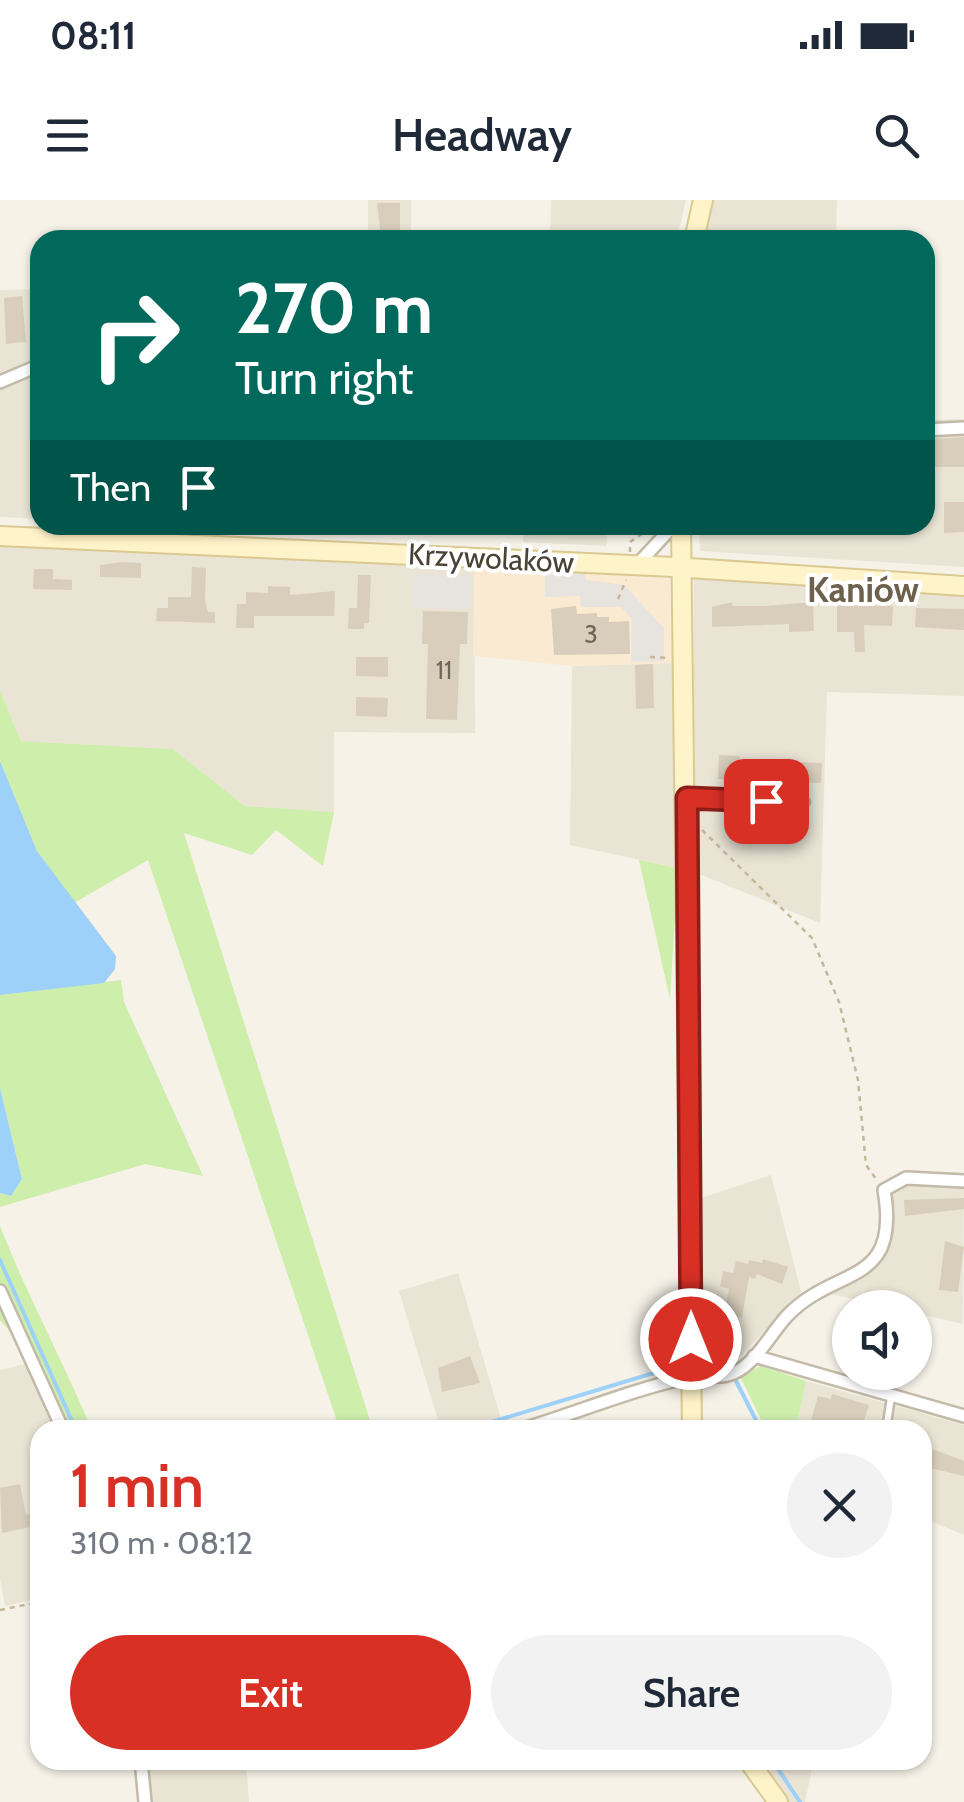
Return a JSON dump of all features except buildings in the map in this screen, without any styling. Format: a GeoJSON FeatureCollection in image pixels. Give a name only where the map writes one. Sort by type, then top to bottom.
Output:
{"type":"FeatureCollection","features":[{"type":"Feature","properties":{"kind":"street"},"geometry":{"type":"LineString","coordinates":[[696,230],[703,200]]}},
{"type":"Feature","properties":{"kind":"street"},"geometry":{"type":"LineString","coordinates":[[0,382],[30,368]]}},
{"type":"Feature","properties":{"kind":"street"},"geometry":{"type":"LineString","coordinates":[[935,429],[964,428]]}},
{"type":"Feature","properties":{"kind":"street"},"geometry":{"type":"LineString","coordinates":[[634,560],[665,535]]}},
{"type":"Feature","properties":{"kind":"street"},"geometry":{"type":"LineString","coordinates":[[679,535],[687,806],[692,1420]]}},
{"type":"Feature","properties":{"kind":"street","name":"Krzywolaków"},"geometry":{"type":"LineString","coordinates":[[0,536],[634,560],[682,567],[964,586]]}},
{"type":"Feature","properties":{"kind":"street"},"geometry":{"type":"LineString","coordinates":[[552,1420],[691,1377],[730,1375],[754,1356],[790,1312],[867,1268],[882,1246],[890,1224],[884,1190],[906,1178],[964,1181]]}},
{"type":"Feature","properties":{"kind":"street"},"geometry":{"type":"LineString","coordinates":[[0,1291],[58,1420]]}},
{"type":"Feature","properties":{"kind":"street"},"geometry":{"type":"LineString","coordinates":[[754,1356],[964,1416]]}},
{"type":"Feature","properties":{"kind":"street"},"geometry":{"type":"LineString","coordinates":[[143,1770],[145,1802]]}},
{"type":"Feature","properties":{"kind":"street"},"geometry":{"type":"LineString","coordinates":[[755,1770],[778,1802]]}},
{"type":"Feature","properties":{"kind":"lane"},"geometry":{"type":"LineString","coordinates":[[687,806],[806,802]]}},
{"type":"Feature","properties":{"kind":"lane"},"geometry":{"type":"LineString","coordinates":[[887,1420],[891,1395]]}},
{"type":"Feature","properties":{"kind":"path"},"geometry":{"type":"LineString","coordinates":[[634,560],[630,542],[640,535]]}},
{"type":"Feature","properties":{"kind":"path"},"geometry":{"type":"LineString","coordinates":[[687,806],[737,869],[812,938],[839,1002],[858,1080],[866,1165],[884,1190]]}},
{"type":"Feature","properties":{"kind":"path"},"geometry":{"type":"LineString","coordinates":[[0,1610],[30,1604]]}},
{"type":"Feature","properties":{"kind":"shaded area"},"geometry":{"type":"Polygon","coordinates":[[[368,200],[411,200],[411,230],[368,230],[368,200]]]}},
{"type":"Feature","properties":{"kind":"shaded area"},"geometry":{"type":"Polygon","coordinates":[[[551,200],[686,200],[679,230],[550,230],[551,200]]]}},
{"type":"Feature","properties":{"kind":"shaded area"},"geometry":{"type":"Polygon","coordinates":[[[712,200],[837,200],[836,230],[707,230],[712,200]]]}},
{"type":"Feature","properties":{"kind":"shaded area"},"geometry":{"type":"Polygon","coordinates":[[[30,289],[30,364],[0,378],[0,290],[30,289]]]}},
{"type":"Feature","properties":{"kind":"shaded area"},"geometry":{"type":"Polygon","coordinates":[[[30,372],[30,518],[0,517],[0,386],[30,372]]]}},
{"type":"Feature","properties":{"kind":"shaded area"},"geometry":{"type":"Polygon","coordinates":[[[964,419],[964,567],[700,551],[699,535],[935,535],[935,420],[964,419]]]}},
{"type":"Feature","properties":{"kind":"shaded area"},"geometry":{"type":"Polygon","coordinates":[[[523,535],[606,535],[607,546],[523,542],[523,535]]]}},
{"type":"Feature","properties":{"kind":"shaded area"},"geometry":{"type":"Polygon","coordinates":[[[0,543],[474,567],[475,733],[334,732],[334,812],[245,806],[173,749],[21,741],[0,691],[0,543]]]}},
{"type":"Feature","properties":{"kind":"shaded area"},"geometry":{"type":"Polygon","coordinates":[[[474,567],[670,577],[675,663],[572,666],[473,656],[474,567]]]}},
{"type":"Feature","properties":{"kind":"shaded area"},"geometry":{"type":"Polygon","coordinates":[[[545,571],[585,572],[586,580],[624,585],[664,628],[664,661],[631,662],[632,619],[621,607],[581,607],[580,596],[545,597],[545,571]]]}},
{"type":"Feature","properties":{"kind":"shaded area"},"geometry":{"type":"Polygon","coordinates":[[[413,574],[471,576],[470,609],[412,608],[413,574]]]}},
{"type":"Feature","properties":{"kind":"shaded area"},"geometry":{"type":"Polygon","coordinates":[[[694,578],[964,593],[964,696],[827,692],[820,923],[694,872],[694,578]]]}},
{"type":"Feature","properties":{"kind":"shaded area"},"geometry":{"type":"Polygon","coordinates":[[[675,663],[678,868],[570,845],[572,666],[675,663]]]}},
{"type":"Feature","properties":{"kind":"shaded area"},"geometry":{"type":"Polygon","coordinates":[[[771,1175],[803,1299],[787,1308],[728,1369],[697,1372],[695,1200],[771,1175]]]}},
{"type":"Feature","properties":{"kind":"shaded area"},"geometry":{"type":"Polygon","coordinates":[[[951,1183],[964,1188],[963,1324],[932,1317],[932,1290],[838,1290],[869,1273],[886,1250],[894,1224],[889,1194],[906,1184],[951,1183]]]}},
{"type":"Feature","properties":{"kind":"shaded area"},"geometry":{"type":"Polygon","coordinates":[[[458,1273],[501,1420],[438,1420],[399,1291],[458,1273]]]}},
{"type":"Feature","properties":{"kind":"shaded area"},"geometry":{"type":"Polygon","coordinates":[[[26,1364],[54,1420],[30,1420],[30,1600],[5,1606],[0,1579],[0,1370],[26,1364]]]}},
{"type":"Feature","properties":{"kind":"shaded area"},"geometry":{"type":"Polygon","coordinates":[[[806,1381],[964,1425],[964,1535],[932,1522],[932,1420],[798,1420],[806,1381]]]}},
{"type":"Feature","properties":{"kind":"shaded area"},"geometry":{"type":"Polygon","coordinates":[[[148,1770],[247,1770],[249,1802],[150,1802],[148,1770]]]}},
{"type":"Feature","properties":{"kind":"shaded area"},"geometry":{"type":"Polygon","coordinates":[[[766,1770],[812,1770],[805,1802],[789,1802],[766,1770]]]}},
{"type":"Feature","properties":{"kind":"green space"},"geometry":{"type":"Polygon","coordinates":[[[0,691],[21,741],[173,749],[245,806],[334,812],[323,866],[276,830],[252,855],[184,833],[370,1420],[337,1420],[148,860],[74,903],[37,851],[0,761],[0,691]]]}},
{"type":"Feature","properties":{"kind":"green space"},"geometry":{"type":"Polygon","coordinates":[[[639,860],[678,868],[670,999],[639,860]]]}},
{"type":"Feature","properties":{"kind":"green space"},"geometry":{"type":"Polygon","coordinates":[[[121,980],[124,1002],[203,1176],[145,1164],[0,1207],[0,1193],[11,1196],[22,1179],[0,1088],[0,995],[121,980]]]}},
{"type":"Feature","properties":{"kind":"green space"},"geometry":{"type":"Polygon","coordinates":[[[0,1226],[87,1420],[63,1420],[35,1359],[0,1320],[0,1226]]]}},
{"type":"Feature","properties":{"kind":"green space"},"geometry":{"type":"Polygon","coordinates":[[[761,1366],[806,1381],[798,1420],[761,1420],[740,1376],[761,1366]]]}},
{"type":"Feature","properties":{"kind":"water"},"geometry":{"type":"Polygon","coordinates":[[[0,761],[37,851],[116,956],[115,969],[104,983],[0,995],[0,761]]]}},
{"type":"Feature","properties":{"kind":"water"},"geometry":{"type":"Polygon","coordinates":[[[0,1088],[22,1179],[11,1196],[0,1193],[0,1088]]]}},
{"type":"Feature","properties":{"kind":"waterway"},"geometry":{"type":"LineString","coordinates":[[0,1260],[72,1420]]}},
{"type":"Feature","properties":{"kind":"waterway"},"geometry":{"type":"LineString","coordinates":[[699,1365],[718,1371]]}},
{"type":"Feature","properties":{"kind":"waterway"},"geometry":{"type":"LineString","coordinates":[[498,1420],[677,1366]]}},
{"type":"Feature","properties":{"kind":"waterway"},"geometry":{"type":"LineString","coordinates":[[735,1379],[756,1420]]}},
{"type":"Feature","properties":{"kind":"waterway"},"geometry":{"type":"LineString","coordinates":[[779,1770],[800,1802]]}},
{"type":"Feature","properties":{"kind":"district","name":"Kaniów"},"geometry":{"type":"Point","coordinates":[863,589]}},
{"type":"Feature","properties":{"kind":"route"},"geometry":{"type":"LineString","coordinates":[[691,1339],[687,798],[766,801]]}}]}
